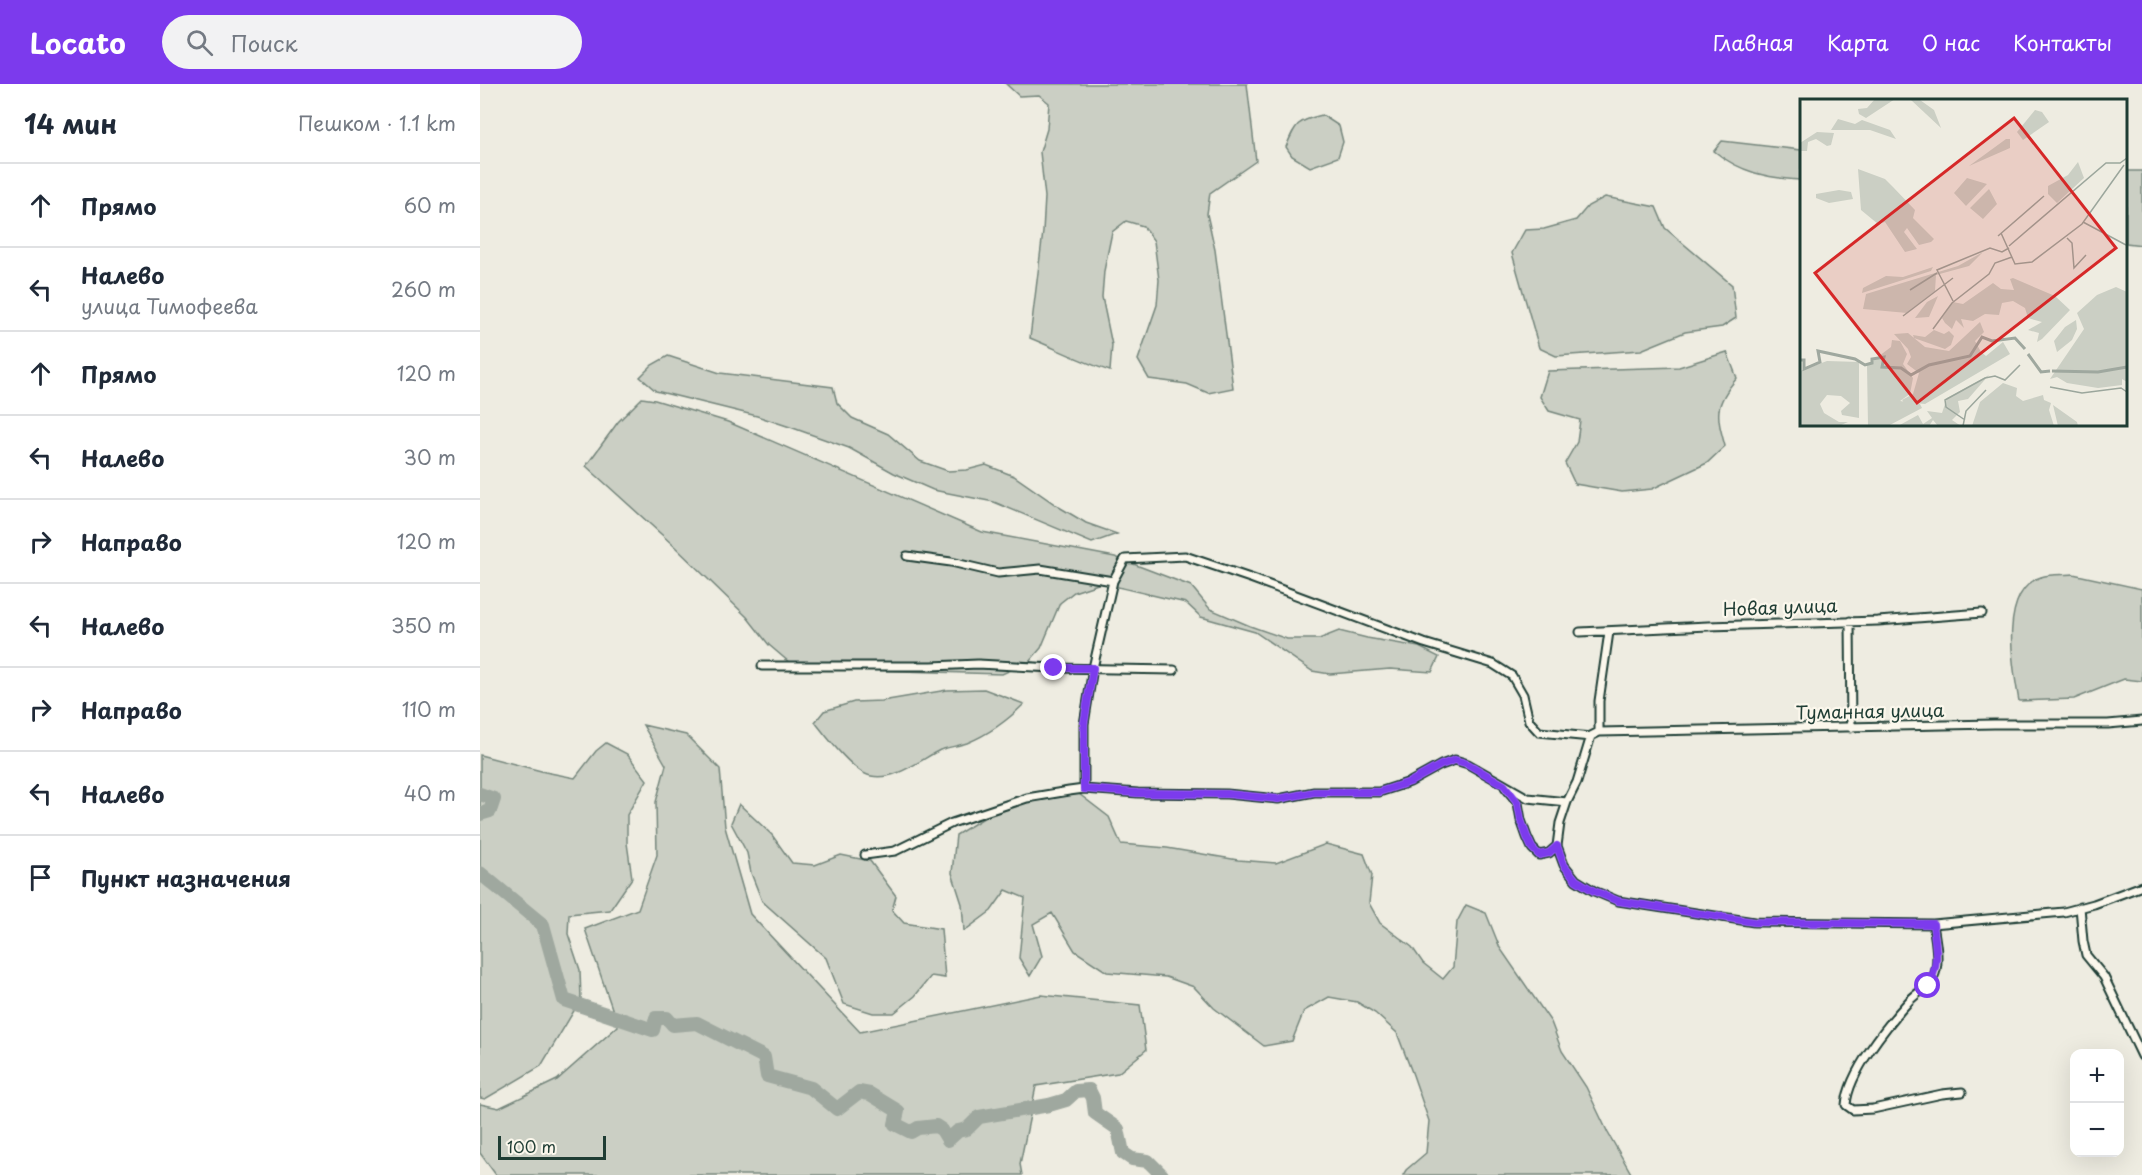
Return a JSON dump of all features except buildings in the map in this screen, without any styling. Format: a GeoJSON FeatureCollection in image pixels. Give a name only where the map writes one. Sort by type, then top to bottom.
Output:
{"type":"FeatureCollection","features":[{"type":"Feature","properties":{"kind":"street"},"geometry":{"type":"LineString","coordinates":[[907,556],[951,562],[998,573],[1040,569],[1113,581]]}},
{"type":"Feature","properties":{"kind":"street"},"geometry":{"type":"LineString","coordinates":[[1084,789],[1084,724],[1093,668],[1113,581],[1125,559],[1185,556],[1424,643],[1493,664],[1512,676],[1523,695],[1529,721],[1539,732],[1591,737],[1599,732],[1599,700],[1609,632]]}},
{"type":"Feature","properties":{"kind":"street","name":"Новая улица"},"geometry":{"type":"LineString","coordinates":[[1580,632],[1982,613]]}},
{"type":"Feature","properties":{"kind":"street"},"geometry":{"type":"LineString","coordinates":[[1850,621],[1851,728]]}},
{"type":"Feature","properties":{"kind":"street"},"geometry":{"type":"LineString","coordinates":[[762,666],[978,664],[1174,670]]}},
{"type":"Feature","properties":{"kind":"street","name":"Туманная улица"},"geometry":{"type":"LineString","coordinates":[[1599,732],[2108,724],[2142,721]]}},
{"type":"Feature","properties":{"kind":"street"},"geometry":{"type":"LineString","coordinates":[[1591,737],[1577,782],[1560,823],[1557,846],[1564,865],[1570,873],[1585,886],[1618,901],[1754,922],[1933,924],[2064,912],[2142,886]]}},
{"type":"Feature","properties":{"kind":"street"},"geometry":{"type":"LineString","coordinates":[[865,855],[896,851],[952,823],[1027,798],[1084,789],[1137,793],[1227,794],[1278,799],[1314,792],[1379,792],[1410,782],[1455,760],[1468,764],[1528,798],[1567,802]]}},
{"type":"Feature","properties":{"kind":"street"},"geometry":{"type":"LineString","coordinates":[[1504,785],[1518,803],[1521,820],[1532,848],[1539,855],[1549,853],[1557,846]]}},
{"type":"Feature","properties":{"kind":"street"},"geometry":{"type":"LineString","coordinates":[[2079,908],[2086,955],[2104,977],[2142,1056]]}},
{"type":"Feature","properties":{"kind":"street"},"geometry":{"type":"LineString","coordinates":[[1933,924],[1936,971],[1928,986],[1914,996],[1880,1036],[1846,1094],[1846,1105],[1853,1110],[1873,1109],[1962,1092]]}},
{"type":"Feature","properties":{"kind":"shaded area"},"geometry":{"type":"Polygon","coordinates":[[[1006,84],[1247,84],[1256,161],[1210,193],[1207,214],[1215,250],[1233,388],[1208,393],[1187,384],[1149,379],[1138,360],[1157,305],[1159,280],[1154,241],[1143,226],[1126,221],[1112,232],[1104,271],[1102,297],[1112,345],[1110,371],[1030,338],[1045,197],[1040,152],[1047,129],[1049,103],[1039,95],[1019,96],[1006,84]]]}},
{"type":"Feature","properties":{"kind":"shaded area"},"geometry":{"type":"Polygon","coordinates":[[[1322,115],[1339,126],[1343,142],[1338,157],[1310,167],[1292,156],[1286,147],[1298,124],[1322,115]]]}},
{"type":"Feature","properties":{"kind":"shaded area"},"geometry":{"type":"Polygon","coordinates":[[[1722,141],[1800,150],[1800,180],[1755,173],[1734,165],[1714,151],[1722,141]]]}},
{"type":"Feature","properties":{"kind":"shaded area"},"geometry":{"type":"Polygon","coordinates":[[[2127,171],[2142,171],[2142,245],[2127,243],[2127,171]]]}},
{"type":"Feature","properties":{"kind":"shaded area"},"geometry":{"type":"Polygon","coordinates":[[[1605,197],[1656,207],[1665,228],[1732,285],[1736,318],[1722,327],[1685,332],[1641,350],[1556,356],[1539,348],[1512,253],[1525,230],[1544,229],[1576,220],[1588,206],[1605,197]]]}},
{"type":"Feature","properties":{"kind":"shaded area"},"geometry":{"type":"Polygon","coordinates":[[[1727,352],[1737,378],[1724,396],[1719,410],[1725,446],[1707,463],[1652,489],[1622,492],[1575,484],[1565,463],[1577,442],[1580,420],[1549,411],[1540,397],[1548,371],[1679,367],[1727,352]]]}},
{"type":"Feature","properties":{"kind":"shaded area"},"geometry":{"type":"Polygon","coordinates":[[[668,356],[720,373],[833,387],[837,403],[852,418],[888,434],[920,461],[948,471],[967,470],[986,465],[1014,476],[1086,523],[1117,534],[1092,543],[994,502],[933,490],[894,473],[849,448],[793,428],[757,416],[656,391],[640,377],[652,365],[668,356]]]}},
{"type":"Feature","properties":{"kind":"shaded area"},"geometry":{"type":"Polygon","coordinates":[[[642,398],[728,422],[982,532],[1115,557],[1191,586],[1210,609],[1287,639],[1319,639],[1339,631],[1419,647],[1439,657],[1432,672],[1390,669],[1330,674],[1312,671],[1255,632],[1201,617],[1186,603],[1101,583],[1074,592],[1060,603],[1041,648],[1029,662],[1002,674],[796,668],[769,645],[747,617],[672,544],[586,466],[618,422],[642,398]]]}},
{"type":"Feature","properties":{"kind":"shaded area"},"geometry":{"type":"Polygon","coordinates":[[[2073,574],[2142,589],[2142,681],[2124,679],[2074,699],[2019,701],[2012,651],[2012,632],[2019,598],[2027,585],[2041,577],[2073,574]]]}},
{"type":"Feature","properties":{"kind":"shaded area"},"geometry":{"type":"Polygon","coordinates":[[[984,689],[1024,704],[1005,721],[983,735],[967,743],[940,750],[898,773],[880,777],[871,776],[857,768],[815,722],[824,711],[854,702],[882,701],[947,690],[984,689]]]}},
{"type":"Feature","properties":{"kind":"shaded area"},"geometry":{"type":"Polygon","coordinates":[[[643,725],[686,735],[720,769],[725,827],[750,914],[860,1032],[1041,995],[1140,1005],[1146,1050],[1118,1073],[1036,1086],[1020,1164],[1022,1175],[496,1175],[480,1153],[480,1104],[499,1108],[557,1080],[618,1026],[585,929],[638,909],[657,855],[656,802],[666,765],[643,725]]]}},
{"type":"Feature","properties":{"kind":"shaded area"},"geometry":{"type":"Polygon","coordinates":[[[606,743],[627,754],[647,780],[627,815],[627,843],[632,878],[610,910],[569,914],[568,934],[580,970],[581,999],[541,1066],[485,1099],[480,1098],[480,755],[575,778],[596,751],[606,743]]]}},
{"type":"Feature","properties":{"kind":"shaded area"},"geometry":{"type":"Polygon","coordinates":[[[1040,792],[1079,794],[1109,817],[1121,844],[1276,863],[1326,844],[1364,854],[1372,875],[1369,903],[1380,923],[1412,947],[1423,963],[1443,979],[1453,967],[1457,922],[1466,905],[1486,913],[1500,948],[1551,1022],[1562,1051],[1586,1087],[1608,1133],[1632,1175],[1403,1175],[1426,1153],[1429,1121],[1397,1033],[1375,1013],[1357,1002],[1329,997],[1304,1011],[1292,1041],[1264,1046],[1214,1008],[1194,987],[1166,977],[1107,972],[1075,951],[1052,913],[1033,924],[1042,956],[1030,976],[1019,958],[1025,898],[1006,890],[991,911],[964,931],[962,904],[952,873],[956,835],[990,814],[1040,792]]]}},
{"type":"Feature","properties":{"kind":"shaded area"},"geometry":{"type":"Polygon","coordinates":[[[739,804],[772,835],[792,863],[815,865],[841,855],[870,861],[896,896],[892,910],[904,923],[941,929],[945,978],[931,976],[915,996],[894,1013],[873,1013],[844,1004],[826,958],[762,901],[751,873],[747,853],[731,823],[739,804]]]}},
{"type":"Feature","properties":{"kind":"waterway"},"geometry":{"type":"LineString","coordinates":[[480,794],[494,799],[490,811],[480,814]]}},
{"type":"Feature","properties":{"kind":"waterway"},"geometry":{"type":"LineString","coordinates":[[480,873],[543,925],[564,1000],[653,1030],[656,1018],[667,1018],[673,1025],[697,1023],[764,1057],[767,1076],[811,1088],[837,1109],[859,1092],[870,1094],[898,1111],[895,1124],[911,1132],[918,1128],[936,1126],[942,1130],[948,1140],[958,1131],[967,1129],[979,1117],[1049,1105],[1066,1100],[1076,1091],[1089,1090],[1093,1098],[1095,1113],[1118,1129],[1123,1153],[1132,1159],[1148,1161],[1162,1175]]}},
{"type":"Feature","properties":{"kind":"route"},"geometry":{"type":"LineString","coordinates":[[1054,668],[1093,668],[1084,724],[1084,789],[1137,793],[1227,794],[1278,799],[1314,792],[1379,792],[1410,782],[1455,760],[1468,764],[1504,785],[1518,803],[1521,820],[1532,848],[1539,855],[1549,853],[1557,846],[1564,865],[1570,873],[1576,880],[1594,891],[1618,901],[1754,922],[1933,924],[1936,971],[1928,986]]}}]}
